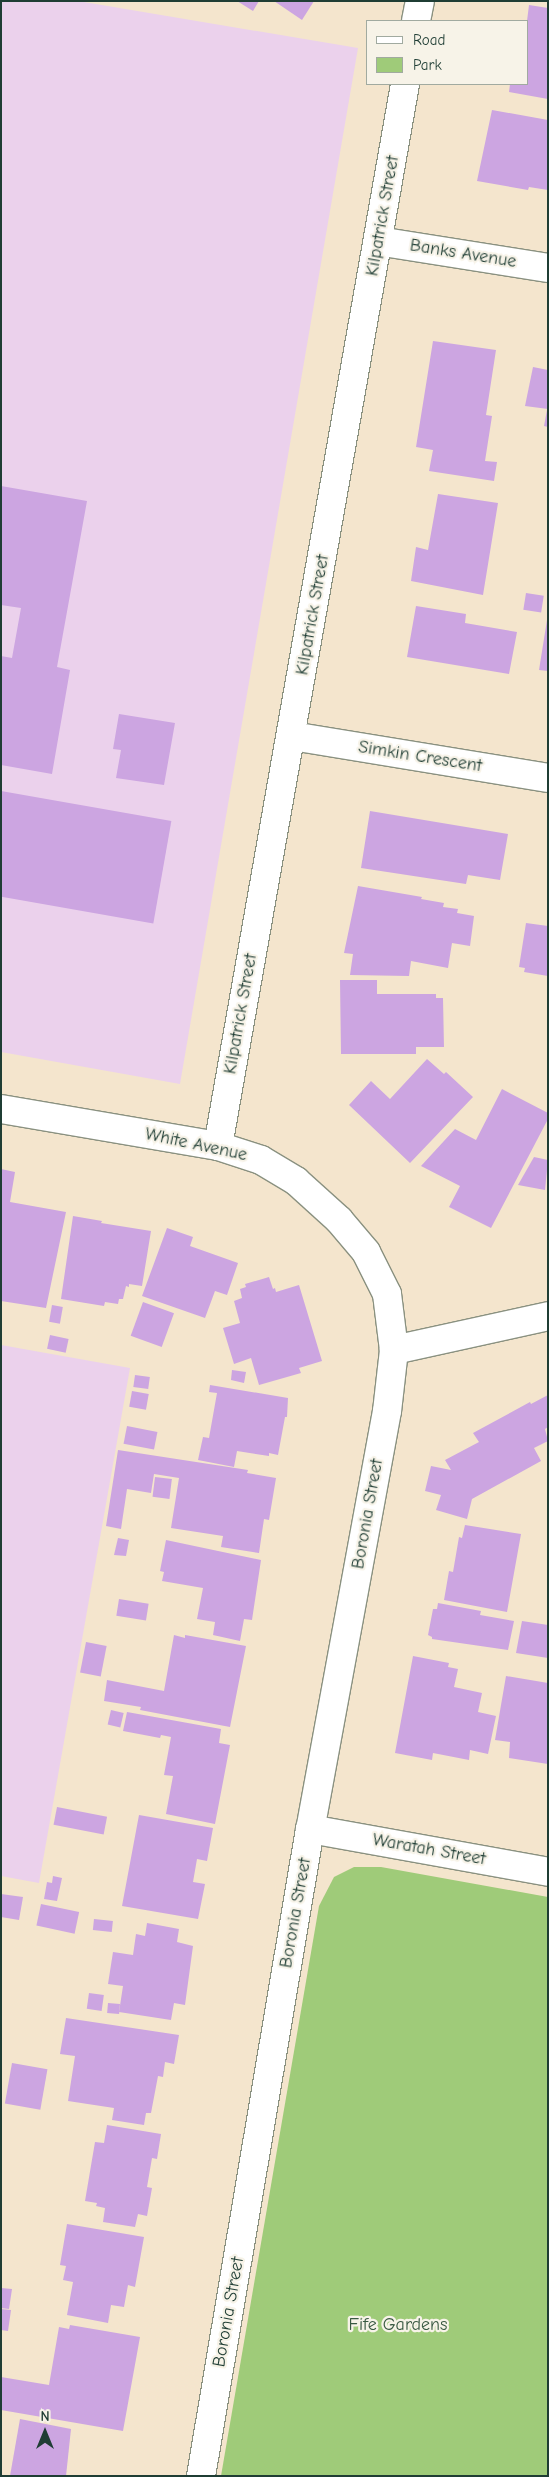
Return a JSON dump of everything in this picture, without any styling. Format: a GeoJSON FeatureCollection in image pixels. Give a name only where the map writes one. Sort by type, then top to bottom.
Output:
{"type":"FeatureCollection","features":[{"type":"Feature","properties":{"kind":"street"},"geometry":{"type":"LineString","coordinates":[[416,20],[420,1]]}},
{"type":"Feature","properties":{"kind":"street","name":"Kilpatrick Street"},"geometry":{"type":"LineString","coordinates":[[218,1146],[292,736],[405,85]]}},
{"type":"Feature","properties":{"kind":"street","name":"Banks Avenue"},"geometry":{"type":"LineString","coordinates":[[378,241],[548,268]]}},
{"type":"Feature","properties":{"kind":"street","name":"Simkin Crescent"},"geometry":{"type":"LineString","coordinates":[[292,736],[548,778]]}},
{"type":"Feature","properties":{"kind":"street","name":"White Avenue"},"geometry":{"type":"LineString","coordinates":[[1,1109],[218,1146],[261,1160],[296,1180],[339,1220],[366,1252],[388,1294],[394,1350]]}},
{"type":"Feature","properties":{"kind":"street"},"geometry":{"type":"LineString","coordinates":[[394,1350],[548,1316]]}},
{"type":"Feature","properties":{"kind":"street","name":"Boronia Street"},"geometry":{"type":"LineString","coordinates":[[201,2476],[310,1829],[386,1411],[394,1350]]}},
{"type":"Feature","properties":{"kind":"street","name":"Waratah Street"},"geometry":{"type":"LineString","coordinates":[[310,1829],[548,1872]]}},
{"type":"Feature","properties":{"kind":"shaded area"},"geometry":{"type":"Polygon","coordinates":[[[1,1],[78,1],[358,48],[180,1084],[1,1052],[1,1]]]}},
{"type":"Feature","properties":{"kind":"shaded area"},"geometry":{"type":"Polygon","coordinates":[[[1,1345],[130,1368],[39,1883],[1,1876],[1,1345]]]}},
{"type":"Feature","properties":{"kind":"green space","name":"Fife Gardens"},"geometry":{"type":"Polygon","coordinates":[[[354,1867],[381,1867],[548,1897],[548,2476],[221,2476],[319,1906],[334,1877],[354,1867]]]}},
{"type":"Feature","properties":{"kind":"building"},"geometry":{"type":"Polygon","coordinates":[[[237,1],[259,1],[253,11],[237,1]]]}},
{"type":"Feature","properties":{"kind":"building"},"geometry":{"type":"Polygon","coordinates":[[[274,1],[314,1],[302,20],[274,1]]]}},
{"type":"Feature","properties":{"kind":"building"},"geometry":{"type":"Polygon","coordinates":[[[529,5],[548,8],[548,99],[509,92],[510,85],[529,85],[529,20],[527,20],[529,5]]]}},
{"type":"Feature","properties":{"kind":"building"},"geometry":{"type":"Polygon","coordinates":[[[492,110],[548,120],[548,190],[529,187],[528,190],[477,181],[492,110]]]}},
{"type":"Feature","properties":{"kind":"building"},"geometry":{"type":"Polygon","coordinates":[[[433,341],[496,350],[486,415],[492,416],[485,461],[497,462],[494,481],[429,471],[433,450],[416,447],[433,341]]]}},
{"type":"Feature","properties":{"kind":"building"},"geometry":{"type":"Polygon","coordinates":[[[533,367],[548,370],[548,409],[525,406],[533,367]]]}},
{"type":"Feature","properties":{"kind":"building"},"geometry":{"type":"Polygon","coordinates":[[[548,410],[548,427],[544,426],[548,410]]]}},
{"type":"Feature","properties":{"kind":"building"},"geometry":{"type":"Polygon","coordinates":[[[1,486],[87,501],[57,667],[70,670],[52,774],[1,765],[1,656],[12,658],[21,608],[1,605],[1,486]]]}},
{"type":"Feature","properties":{"kind":"building"},"geometry":{"type":"Polygon","coordinates":[[[438,494],[498,503],[483,595],[411,581],[416,547],[428,550],[438,494]]]}},
{"type":"Feature","properties":{"kind":"building"},"geometry":{"type":"Polygon","coordinates":[[[526,593],[544,596],[541,613],[523,610],[526,593]]]}},
{"type":"Feature","properties":{"kind":"building"},"geometry":{"type":"Polygon","coordinates":[[[416,606],[466,614],[465,623],[517,632],[509,674],[407,657],[416,606]]]}},
{"type":"Feature","properties":{"kind":"building"},"geometry":{"type":"Polygon","coordinates":[[[548,620],[548,671],[539,670],[548,620]]]}},
{"type":"Feature","properties":{"kind":"building"},"geometry":{"type":"Polygon","coordinates":[[[119,714],[175,723],[164,785],[116,778],[121,750],[113,749],[119,714]]]}},
{"type":"Feature","properties":{"kind":"building"},"geometry":{"type":"Polygon","coordinates":[[[1,791],[171,821],[153,923],[1,897],[1,791]]]}},
{"type":"Feature","properties":{"kind":"building"},"geometry":{"type":"Polygon","coordinates":[[[370,811],[508,834],[500,880],[468,875],[466,884],[361,868],[370,811]]]}},
{"type":"Feature","properties":{"kind":"building"},"geometry":{"type":"Polygon","coordinates":[[[358,886],[422,897],[421,899],[444,903],[443,907],[458,909],[457,913],[474,916],[470,946],[452,943],[448,968],[411,961],[409,976],[350,975],[353,954],[344,953],[358,886]]]}},
{"type":"Feature","properties":{"kind":"building"},"geometry":{"type":"Polygon","coordinates":[[[526,923],[548,926],[548,976],[524,972],[525,968],[519,967],[526,923]]]}},
{"type":"Feature","properties":{"kind":"building"},"geometry":{"type":"Polygon","coordinates":[[[340,980],[377,980],[377,994],[436,994],[436,998],[443,998],[444,1047],[416,1047],[416,1054],[341,1054],[340,980]]]}},
{"type":"Feature","properties":{"kind":"building"},"geometry":{"type":"Polygon","coordinates":[[[427,1059],[444,1074],[446,1072],[473,1097],[410,1163],[349,1105],[371,1081],[390,1099],[427,1059]]]}},
{"type":"Feature","properties":{"kind":"building"},"geometry":{"type":"Polygon","coordinates":[[[502,1089],[548,1113],[548,1119],[491,1228],[449,1207],[460,1186],[421,1166],[455,1129],[476,1140],[502,1089]]]}},
{"type":"Feature","properties":{"kind":"building"},"geometry":{"type":"Polygon","coordinates":[[[534,1157],[548,1160],[545,1190],[518,1185],[534,1157]]]}},
{"type":"Feature","properties":{"kind":"building"},"geometry":{"type":"Polygon","coordinates":[[[1,1169],[15,1172],[10,1202],[66,1212],[46,1308],[1,1301],[1,1169]]]}},
{"type":"Feature","properties":{"kind":"building"},"geometry":{"type":"Polygon","coordinates":[[[73,1216],[102,1221],[101,1223],[151,1231],[142,1286],[129,1284],[129,1287],[126,1286],[123,1299],[119,1299],[118,1304],[105,1302],[104,1306],[61,1299],[73,1216]]]}},
{"type":"Feature","properties":{"kind":"building"},"geometry":{"type":"Polygon","coordinates":[[[167,1228],[193,1237],[190,1246],[238,1263],[227,1295],[215,1291],[205,1318],[142,1296],[167,1228]]]}},
{"type":"Feature","properties":{"kind":"building"},"geometry":{"type":"Polygon","coordinates":[[[269,1277],[276,1292],[299,1285],[322,1361],[299,1368],[301,1373],[259,1385],[251,1358],[234,1364],[223,1328],[240,1323],[234,1301],[242,1298],[240,1289],[246,1287],[245,1284],[269,1277]]]}},
{"type":"Feature","properties":{"kind":"building"},"geometry":{"type":"Polygon","coordinates":[[[143,1302],[174,1313],[162,1347],[131,1336],[143,1302]]]}},
{"type":"Feature","properties":{"kind":"building"},"geometry":{"type":"Polygon","coordinates":[[[52,1305],[63,1307],[60,1324],[49,1322],[52,1305]]]}},
{"type":"Feature","properties":{"kind":"building"},"geometry":{"type":"Polygon","coordinates":[[[50,1335],[69,1339],[66,1353],[47,1349],[50,1335]]]}},
{"type":"Feature","properties":{"kind":"building"},"geometry":{"type":"Polygon","coordinates":[[[232,1370],[246,1372],[244,1383],[231,1380],[232,1370]]]}},
{"type":"Feature","properties":{"kind":"building"},"geometry":{"type":"Polygon","coordinates":[[[135,1375],[150,1377],[148,1389],[133,1387],[135,1375]]]}},
{"type":"Feature","properties":{"kind":"building"},"geometry":{"type":"Polygon","coordinates":[[[210,1385],[288,1398],[287,1417],[285,1417],[278,1455],[269,1453],[269,1456],[237,1451],[234,1467],[198,1460],[203,1437],[209,1438],[217,1393],[209,1392],[210,1385]]]}},
{"type":"Feature","properties":{"kind":"building"},"geometry":{"type":"Polygon","coordinates":[[[132,1391],[149,1394],[146,1410],[129,1407],[132,1391]]]}},
{"type":"Feature","properties":{"kind":"building"},"geometry":{"type":"Polygon","coordinates":[[[548,1395],[548,1427],[545,1429],[548,1441],[534,1448],[541,1461],[472,1499],[467,1519],[436,1510],[441,1495],[425,1491],[431,1466],[451,1470],[445,1460],[479,1442],[473,1433],[530,1402],[531,1404],[548,1395]]]}},
{"type":"Feature","properties":{"kind":"building"},"geometry":{"type":"Polygon","coordinates":[[[127,1426],[157,1432],[154,1450],[124,1444],[127,1426]]]}},
{"type":"Feature","properties":{"kind":"building"},"geometry":{"type":"Polygon","coordinates":[[[118,1450],[248,1470],[247,1473],[276,1478],[269,1520],[264,1519],[259,1553],[221,1547],[223,1536],[171,1528],[179,1478],[154,1474],[151,1493],[127,1489],[121,1529],[106,1526],[118,1450]]]}},
{"type":"Feature","properties":{"kind":"building"},"geometry":{"type":"Polygon","coordinates":[[[155,1477],[172,1479],[169,1499],[153,1497],[155,1477]]]}},
{"type":"Feature","properties":{"kind":"building"},"geometry":{"type":"Polygon","coordinates":[[[465,1525],[521,1534],[507,1612],[444,1600],[449,1571],[453,1572],[459,1537],[462,1538],[465,1525]]]}},
{"type":"Feature","properties":{"kind":"building"},"geometry":{"type":"Polygon","coordinates":[[[118,1538],[129,1540],[126,1556],[114,1555],[118,1538]]]}},
{"type":"Feature","properties":{"kind":"building"},"geometry":{"type":"Polygon","coordinates":[[[166,1540],[261,1560],[252,1620],[244,1619],[240,1641],[213,1635],[215,1622],[197,1619],[203,1588],[162,1581],[164,1572],[160,1571],[166,1540]]]}},
{"type":"Feature","properties":{"kind":"building"},"geometry":{"type":"Polygon","coordinates":[[[119,1599],[149,1604],[146,1620],[116,1616],[119,1599]]]}},
{"type":"Feature","properties":{"kind":"building"},"geometry":{"type":"Polygon","coordinates":[[[438,1603],[481,1611],[480,1615],[514,1621],[508,1650],[432,1639],[428,1635],[433,1609],[437,1609],[438,1603]]]}},
{"type":"Feature","properties":{"kind":"building"},"geometry":{"type":"Polygon","coordinates":[[[522,1621],[548,1625],[548,1658],[516,1653],[522,1621]]]}},
{"type":"Feature","properties":{"kind":"building"},"geometry":{"type":"Polygon","coordinates":[[[174,1635],[185,1638],[185,1635],[246,1646],[230,1727],[140,1710],[141,1707],[104,1701],[107,1680],[164,1691],[174,1635]]]}},
{"type":"Feature","properties":{"kind":"building"},"geometry":{"type":"Polygon","coordinates":[[[86,1642],[107,1646],[101,1676],[80,1672],[86,1642]]]}},
{"type":"Feature","properties":{"kind":"building"},"geometry":{"type":"Polygon","coordinates":[[[413,1656],[449,1663],[448,1667],[458,1669],[454,1687],[482,1693],[478,1712],[496,1716],[488,1754],[470,1750],[469,1760],[433,1753],[432,1760],[395,1753],[413,1656]]]}},
{"type":"Feature","properties":{"kind":"building"},"geometry":{"type":"Polygon","coordinates":[[[506,1676],[548,1683],[548,1764],[509,1758],[510,1742],[495,1740],[506,1676]]]}},
{"type":"Feature","properties":{"kind":"building"},"geometry":{"type":"Polygon","coordinates":[[[111,1710],[124,1713],[120,1728],[108,1725],[111,1710]]]}},
{"type":"Feature","properties":{"kind":"building"},"geometry":{"type":"Polygon","coordinates":[[[127,1712],[221,1729],[219,1743],[230,1745],[215,1824],[166,1814],[173,1776],[164,1775],[171,1737],[161,1735],[160,1738],[123,1731],[127,1712]]]}},
{"type":"Feature","properties":{"kind":"building"},"geometry":{"type":"Polygon","coordinates":[[[57,1807],[107,1817],[104,1834],[54,1825],[57,1807]]]}},
{"type":"Feature","properties":{"kind":"building"},"geometry":{"type":"Polygon","coordinates":[[[139,1815],[213,1828],[207,1861],[197,1859],[193,1882],[205,1884],[198,1919],[122,1906],[139,1815]]]}},
{"type":"Feature","properties":{"kind":"building"},"geometry":{"type":"Polygon","coordinates":[[[53,1876],[62,1878],[57,1901],[44,1899],[47,1882],[52,1883],[53,1876]]]}},
{"type":"Feature","properties":{"kind":"building"},"geometry":{"type":"Polygon","coordinates":[[[1,1894],[23,1897],[19,1920],[1,1917],[1,1894]]]}},
{"type":"Feature","properties":{"kind":"building"},"geometry":{"type":"Polygon","coordinates":[[[41,1904],[79,1912],[75,1934],[36,1926],[41,1904]]]}},
{"type":"Feature","properties":{"kind":"building"},"geometry":{"type":"Polygon","coordinates":[[[94,1919],[113,1921],[112,1932],[93,1930],[94,1919]]]}},
{"type":"Feature","properties":{"kind":"building"},"geometry":{"type":"Polygon","coordinates":[[[147,1923],[179,1929],[177,1942],[193,1946],[185,2005],[174,2003],[171,2020],[119,2012],[123,1986],[108,1984],[113,1952],[133,1955],[136,1934],[145,1936],[147,1923]]]}},
{"type":"Feature","properties":{"kind":"building"},"geometry":{"type":"Polygon","coordinates":[[[89,1993],[104,1995],[102,2011],[87,2009],[89,1993]]]}},
{"type":"Feature","properties":{"kind":"building"},"geometry":{"type":"Polygon","coordinates":[[[108,2003],[120,2004],[119,2014],[107,2013],[108,2003]]]}},
{"type":"Feature","properties":{"kind":"building"},"geometry":{"type":"Polygon","coordinates":[[[66,2018],[179,2035],[174,2064],[165,2062],[163,2077],[158,2076],[151,2113],[146,2113],[144,2125],[112,2120],[114,2108],[68,2101],[75,2056],[60,2054],[66,2018]]]}},
{"type":"Feature","properties":{"kind":"building"},"geometry":{"type":"Polygon","coordinates":[[[12,2063],[47,2069],[40,2110],[5,2103],[12,2063]]]}},
{"type":"Feature","properties":{"kind":"building"},"geometry":{"type":"Polygon","coordinates":[[[107,2125],[161,2134],[157,2159],[152,2158],[147,2187],[152,2188],[147,2216],[138,2214],[135,2227],[103,2222],[105,2208],[96,2206],[97,2203],[85,2201],[95,2142],[104,2143],[107,2125]]]}},
{"type":"Feature","properties":{"kind":"building"},"geometry":{"type":"Polygon","coordinates":[[[67,2224],[144,2237],[135,2287],[128,2285],[124,2307],[111,2305],[108,2323],[67,2315],[73,2282],[63,2280],[66,2266],[60,2265],[67,2224]]]}},
{"type":"Feature","properties":{"kind":"building"},"geometry":{"type":"Polygon","coordinates":[[[1,2288],[12,2289],[9,2309],[1,2308],[1,2288]]]}},
{"type":"Feature","properties":{"kind":"building"},"geometry":{"type":"Polygon","coordinates":[[[1,2309],[11,2310],[8,2331],[1,2330],[1,2309]]]}},
{"type":"Feature","properties":{"kind":"building"},"geometry":{"type":"Polygon","coordinates":[[[70,2325],[140,2337],[123,2431],[1,2410],[1,2377],[49,2385],[59,2327],[69,2329],[70,2325]]]}},
{"type":"Feature","properties":{"kind":"building"},"geometry":{"type":"Polygon","coordinates":[[[20,2419],[71,2429],[66,2476],[10,2476],[20,2419]]]}}]}
